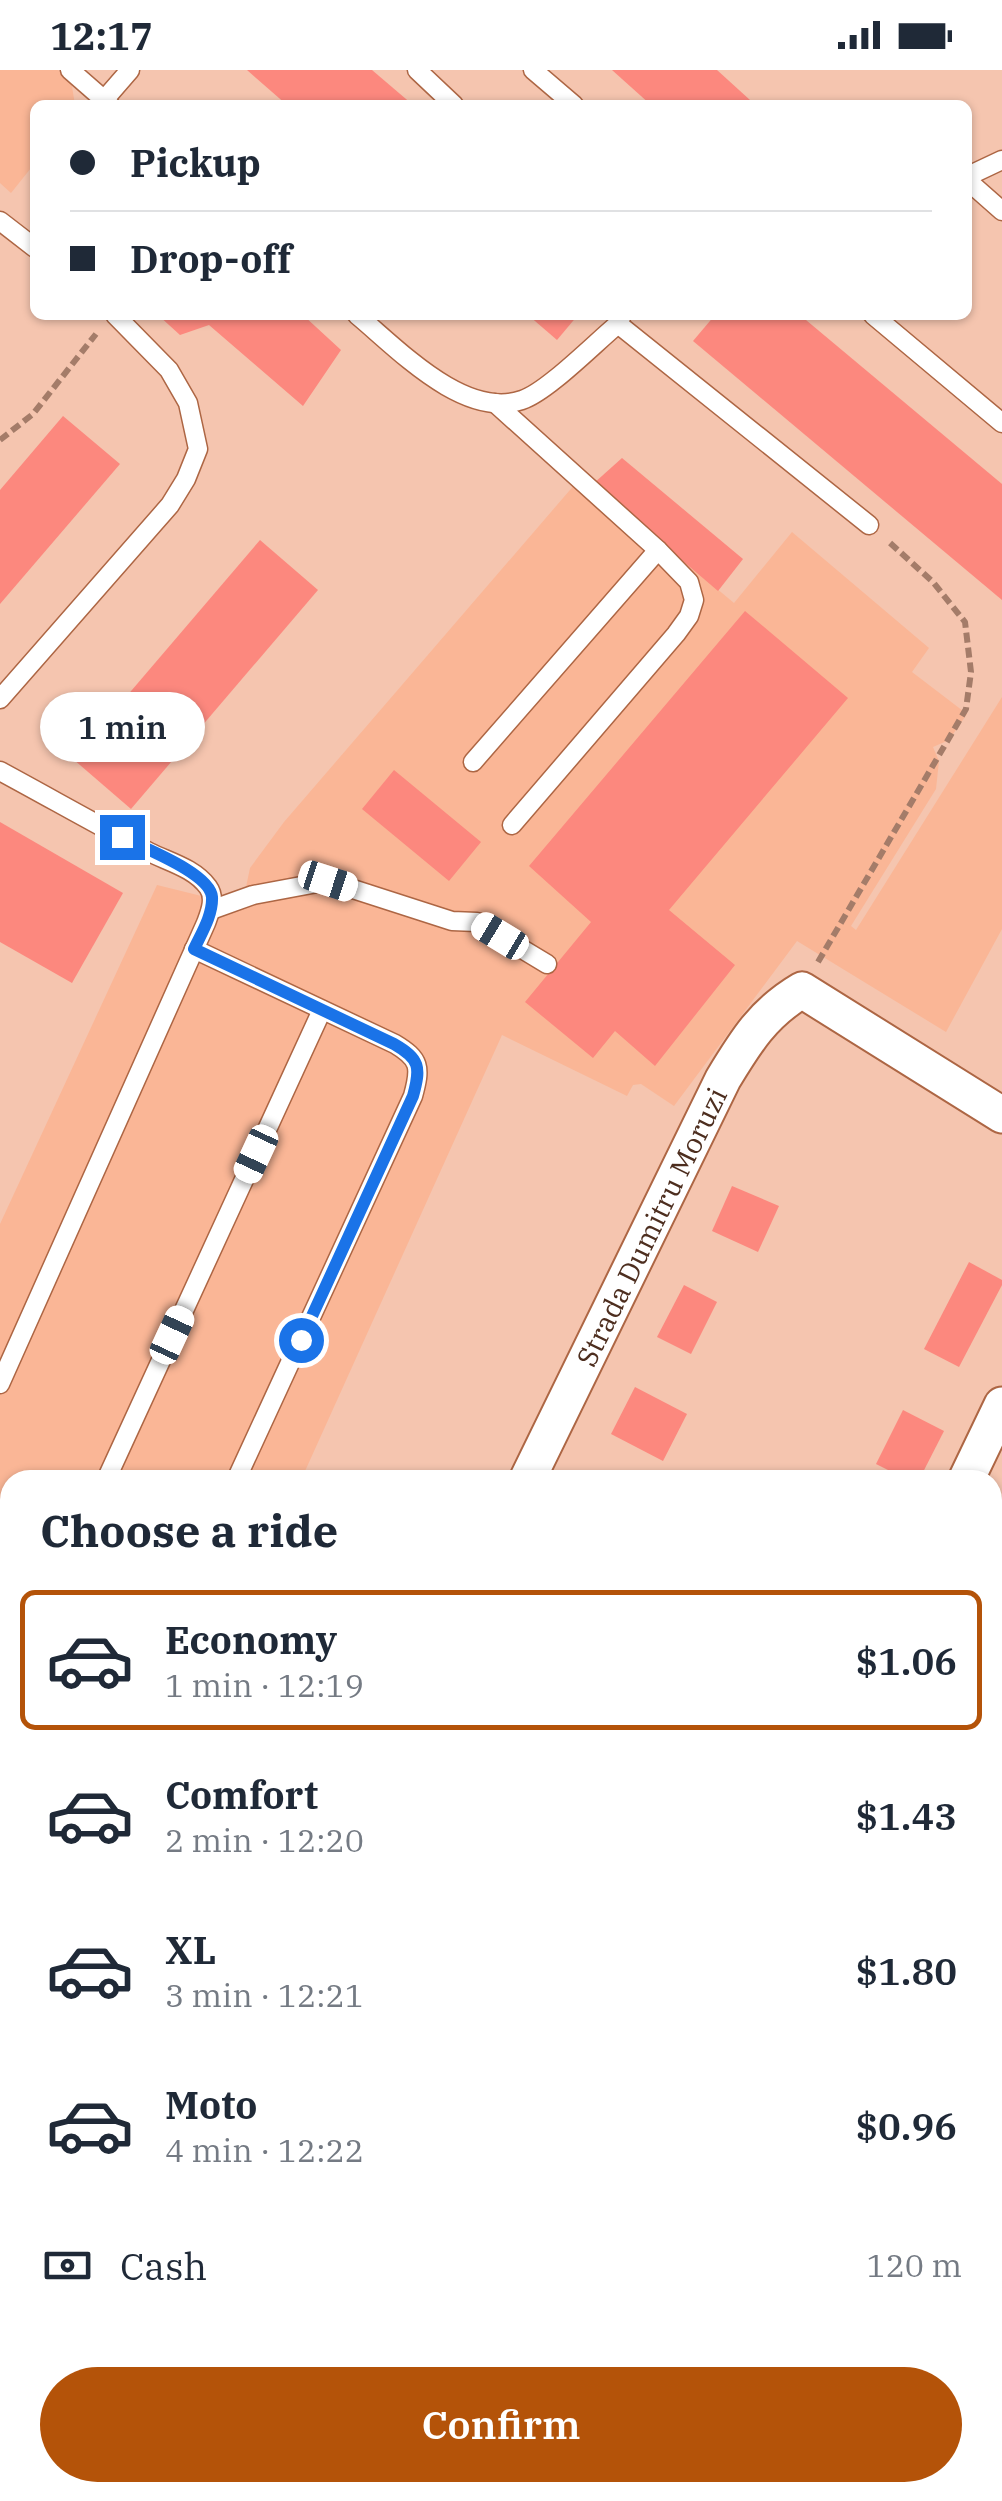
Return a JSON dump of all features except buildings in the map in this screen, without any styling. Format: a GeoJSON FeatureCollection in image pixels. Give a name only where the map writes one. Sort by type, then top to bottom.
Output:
{"type":"FeatureCollection","features":[{"type":"Feature","properties":{"kind":"street"},"geometry":{"type":"LineString","coordinates":[[802,990],[1002,1115]]}},
{"type":"Feature","properties":{"kind":"street","name":"Strada Dumitru Moruzi"},"geometry":{"type":"LineString","coordinates":[[532,1470],[723,1079],[752,1032],[779,1003],[802,990]]}},
{"type":"Feature","properties":{"kind":"street"},"geometry":{"type":"LineString","coordinates":[[971,1470],[1002,1404]]}},
{"type":"Feature","properties":{"kind":"lane"},"geometry":{"type":"LineString","coordinates":[[70,70],[105,100]]}},
{"type":"Feature","properties":{"kind":"lane"},"geometry":{"type":"LineString","coordinates":[[108,100],[130,70]]}},
{"type":"Feature","properties":{"kind":"lane"},"geometry":{"type":"LineString","coordinates":[[417,70],[449,100]]}},
{"type":"Feature","properties":{"kind":"lane"},"geometry":{"type":"LineString","coordinates":[[533,70],[568,100]]}},
{"type":"Feature","properties":{"kind":"lane"},"geometry":{"type":"LineString","coordinates":[[972,176],[1002,160]]}},
{"type":"Feature","properties":{"kind":"lane"},"geometry":{"type":"LineString","coordinates":[[972,182],[1002,212]]}},
{"type":"Feature","properties":{"kind":"lane"},"geometry":{"type":"LineString","coordinates":[[0,222],[30,244]]}},
{"type":"Feature","properties":{"kind":"lane"},"geometry":{"type":"LineString","coordinates":[[0,699],[170,505],[198,449],[188,403],[169,370],[120,320]]}},
{"type":"Feature","properties":{"kind":"lane"},"geometry":{"type":"LineString","coordinates":[[363,320],[448,388],[495,403],[522,400],[547,386],[619,320]]}},
{"type":"Feature","properties":{"kind":"lane"},"geometry":{"type":"LineString","coordinates":[[621,320],[869,524]]}},
{"type":"Feature","properties":{"kind":"lane"},"geometry":{"type":"LineString","coordinates":[[880,320],[1002,423]]}},
{"type":"Feature","properties":{"kind":"lane"},"geometry":{"type":"LineString","coordinates":[[495,403],[658,550],[690,582],[694,600],[689,616],[512,825]]}},
{"type":"Feature","properties":{"kind":"lane"},"geometry":{"type":"LineString","coordinates":[[474,762],[658,550]]}},
{"type":"Feature","properties":{"kind":"lane"},"geometry":{"type":"LineString","coordinates":[[0,771],[192,872],[207,884],[212,894],[211,910],[0,1384]]}},
{"type":"Feature","properties":{"kind":"lane"},"geometry":{"type":"LineString","coordinates":[[211,910],[253,895],[328,881],[452,922],[477,922],[547,964]]}},
{"type":"Feature","properties":{"kind":"lane"},"geometry":{"type":"LineString","coordinates":[[194,949],[410,1053],[416,1061],[418,1077],[413,1096],[241,1470]]}},
{"type":"Feature","properties":{"kind":"lane"},"geometry":{"type":"LineString","coordinates":[[111,1470],[322,1010]]}},
{"type":"Feature","properties":{"kind":"path"},"geometry":{"type":"LineString","coordinates":[[0,440],[33,414],[100,329]]}},
{"type":"Feature","properties":{"kind":"path"},"geometry":{"type":"LineString","coordinates":[[802,990],[966,709],[971,672],[965,622],[933,582],[869,524]]}},
{"type":"Feature","properties":{"kind":"shaded area"},"geometry":{"type":"Polygon","coordinates":[[[0,70],[58,70],[71,80],[74,100],[30,100],[30,169],[11,193],[0,183],[0,70]]]}},
{"type":"Feature","properties":{"kind":"shaded area"},"geometry":{"type":"Polygon","coordinates":[[[582,476],[734,603],[792,532],[929,648],[912,672],[967,714],[949,740],[933,747],[939,761],[936,789],[851,926],[856,930],[1002,697],[1002,929],[946,1032],[797,941],[674,1106],[641,1084],[633,1085],[627,1096],[502,1035],[306,1470],[0,1470],[0,1224],[157,885],[242,906],[250,868],[284,822],[582,476]]]}},
{"type":"Feature","properties":{"kind":"route"},"geometry":{"type":"LineString","coordinates":[[122,837],[192,872],[207,884],[212,894],[211,910],[194,949],[394,1044],[416,1061],[418,1077],[413,1096],[301,1340]]}}]}
